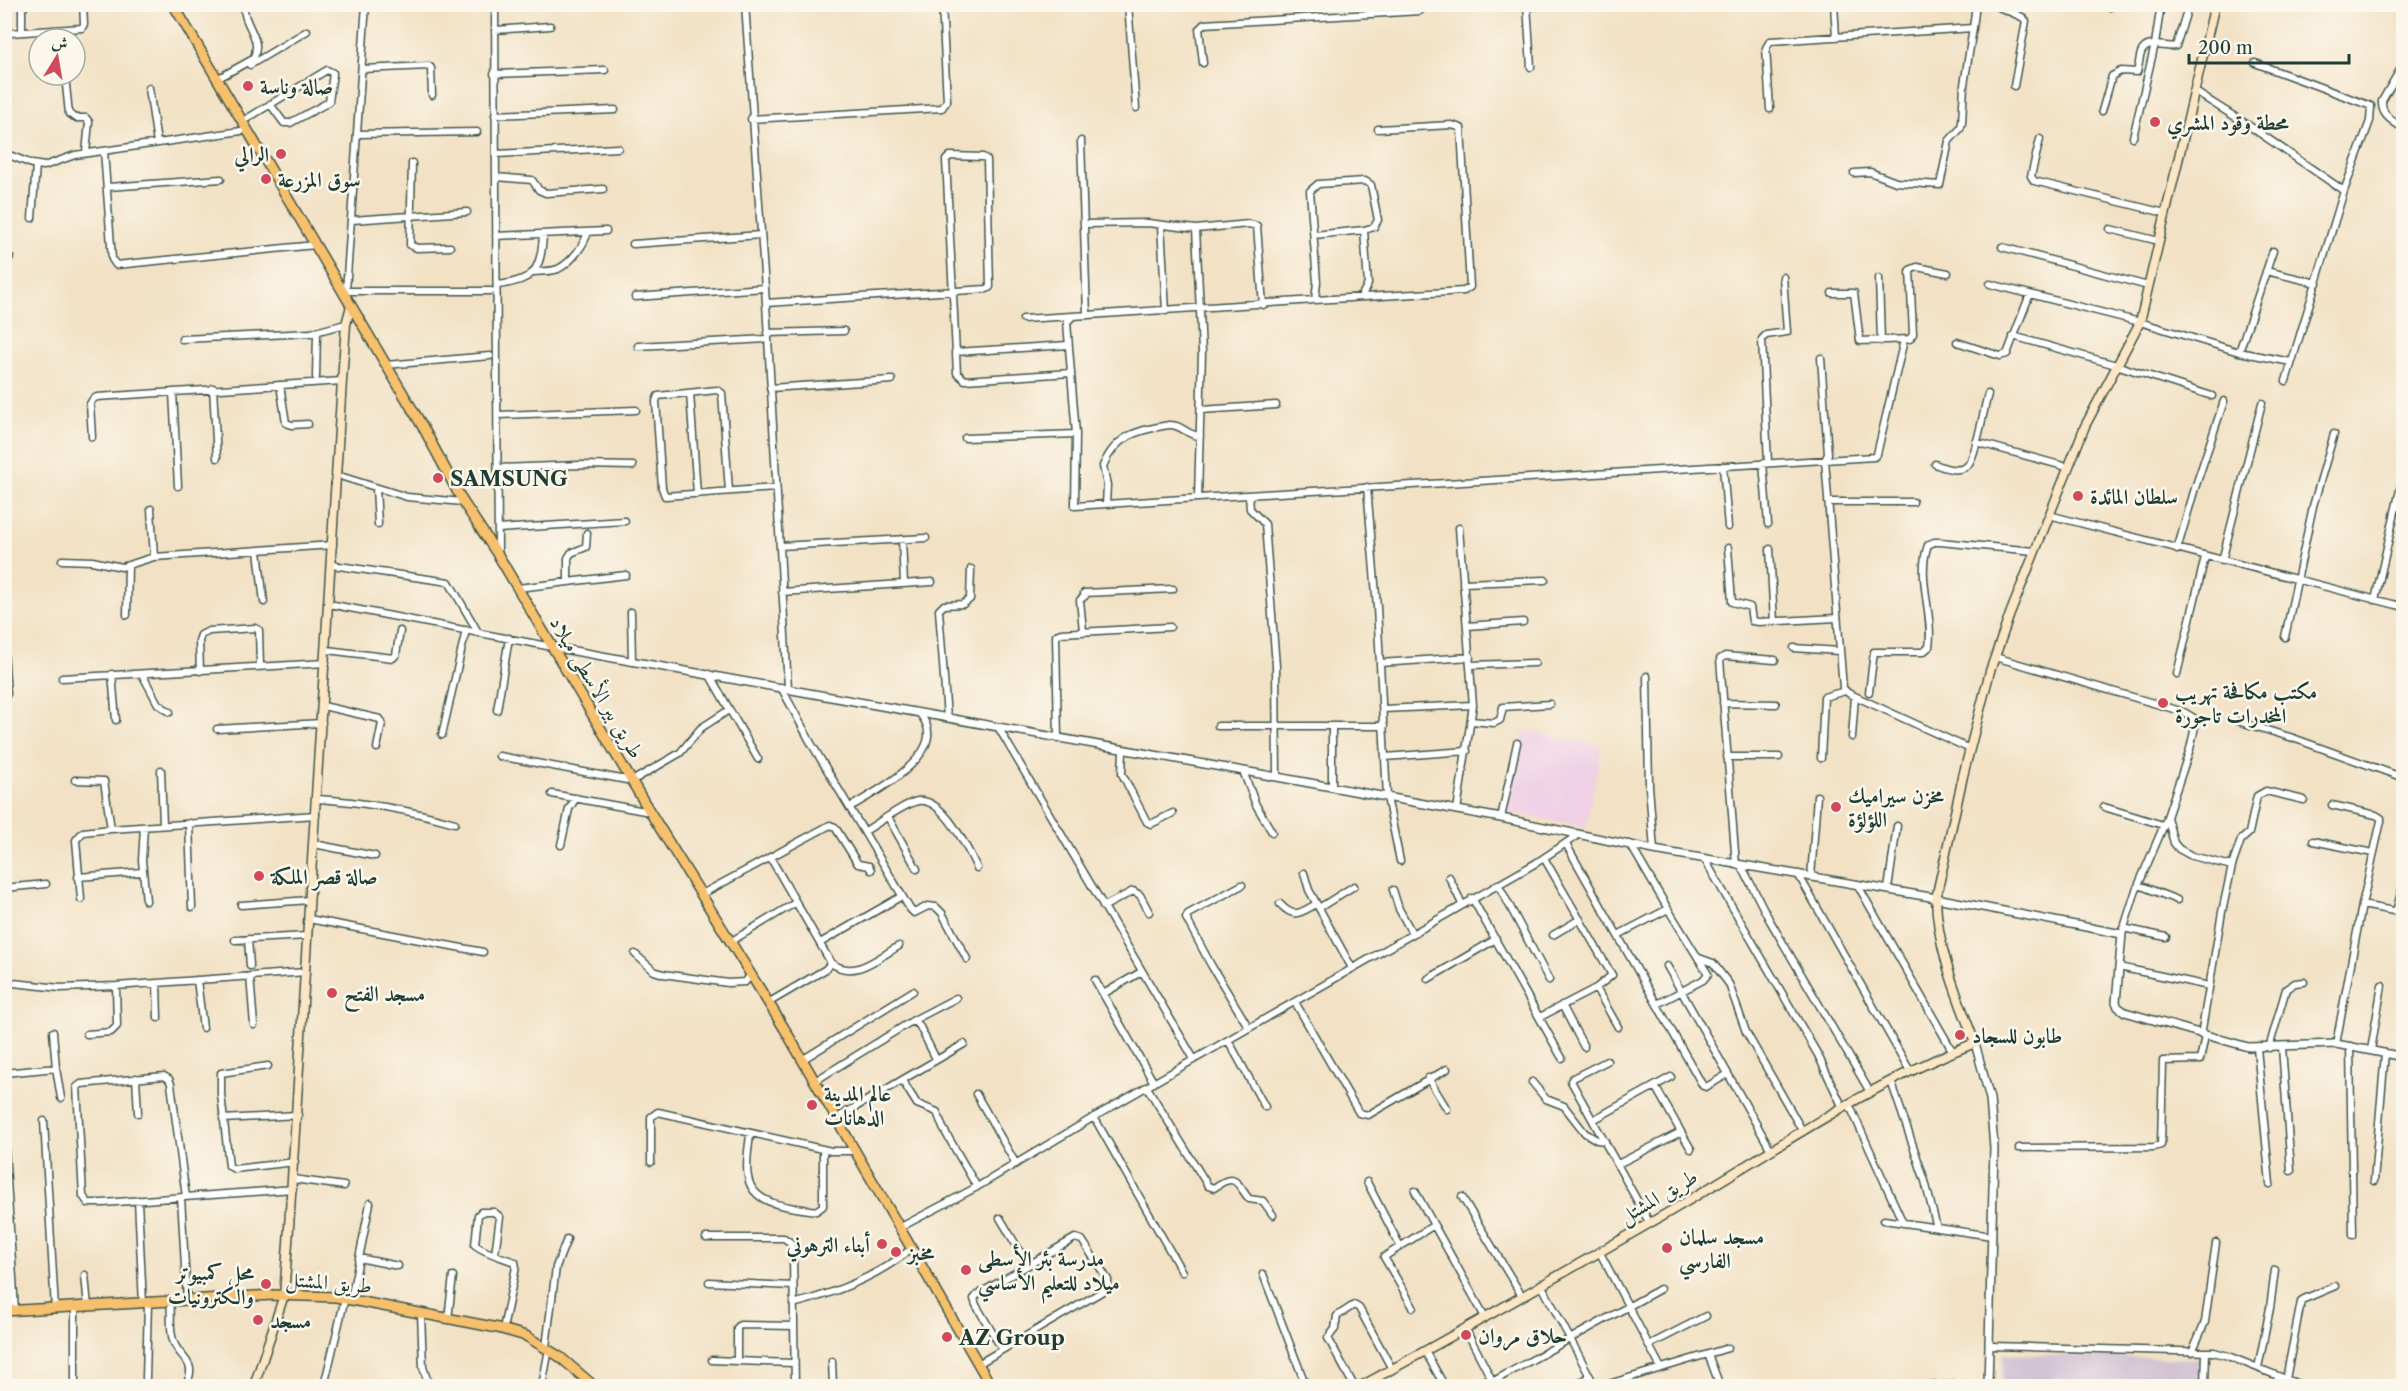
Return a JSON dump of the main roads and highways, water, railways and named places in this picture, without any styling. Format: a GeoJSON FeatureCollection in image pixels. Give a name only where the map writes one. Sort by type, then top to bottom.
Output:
{"type":"FeatureCollection","features":[{"type":"Feature","properties":{"kind":"main road","name":"طريق بير الأسطى ميلاد"},"geometry":{"type":"LineString","coordinates":[[173,4],[345,293],[463,502],[498,555],[650,812],[802,1060],[991,1386]]}},
{"type":"Feature","properties":{"kind":"main road","name":"طريق المشتل"},"geometry":{"type":"LineString","coordinates":[[1361,1386],[1522,1296],[1870,1092],[1910,1071],[1975,1043],[1938,932],[1936,897],[1957,798],[1995,657],[2034,551],[2085,426],[2140,322],[2215,4]]}},
{"type":"Feature","properties":{"kind":"main road"},"geometry":{"type":"LineString","coordinates":[[254,1386],[284,1295],[298,1115],[342,381],[346,324],[351,306]]}},
{"type":"Feature","properties":{"kind":"main road","name":"طريق المشتل"},"geometry":{"type":"LineString","coordinates":[[10,1311],[284,1295],[348,1299],[503,1329],[526,1336],[547,1348],[594,1386]]}},
{"type":"Feature","properties":{"kind":"place","name":"صالة وناسة"},"geometry":{"type":"Point","coordinates":[248,86]}},
{"type":"Feature","properties":{"kind":"place","name":"محطة وقود المشري"},"geometry":{"type":"Point","coordinates":[2155,122]}},
{"type":"Feature","properties":{"kind":"place","name":"الرالي"},"geometry":{"type":"Point","coordinates":[281,154]}},
{"type":"Feature","properties":{"kind":"place","name":"سوق المزرعة"},"geometry":{"type":"Point","coordinates":[266,179]}},
{"type":"Feature","properties":{"kind":"place","name":"SAMSUNG"},"geometry":{"type":"Point","coordinates":[438,478]}},
{"type":"Feature","properties":{"kind":"place","name":"سلطان المائدة"},"geometry":{"type":"Point","coordinates":[2078,496]}},
{"type":"Feature","properties":{"kind":"place","name":"مكتب مكافحة تهريب المخدرات تاجورة"},"geometry":{"type":"Point","coordinates":[2163,703]}},
{"type":"Feature","properties":{"kind":"place","name":"مخزن سيراميك اللؤلؤة"},"geometry":{"type":"Point","coordinates":[1836,807]}},
{"type":"Feature","properties":{"kind":"place","name":"صالة قصر الملكة"},"geometry":{"type":"Point","coordinates":[259,876]}},
{"type":"Feature","properties":{"kind":"place","name":"مسجد الفتح"},"geometry":{"type":"Point","coordinates":[332,993]}},
{"type":"Feature","properties":{"kind":"place","name":"طابون للسجاد"},"geometry":{"type":"Point","coordinates":[1960,1035]}},
{"type":"Feature","properties":{"kind":"place","name":"عالم المدينة الدهانات"},"geometry":{"type":"Point","coordinates":[812,1105]}},
{"type":"Feature","properties":{"kind":"place","name":"أبناء الترهوني"},"geometry":{"type":"Point","coordinates":[882,1244]}},
{"type":"Feature","properties":{"kind":"place","name":"مسجد سلمان الفارسي"},"geometry":{"type":"Point","coordinates":[1667,1248]}},
{"type":"Feature","properties":{"kind":"place","name":"مخبز"},"geometry":{"type":"Point","coordinates":[896,1252]}},
{"type":"Feature","properties":{"kind":"place","name":"مدرسة بئر الأسطى ميلاد للتعليم الأساسي"},"geometry":{"type":"Point","coordinates":[966,1270]}},
{"type":"Feature","properties":{"kind":"place","name":"محل كمبيوتر والكترونيات"},"geometry":{"type":"Point","coordinates":[266,1284]}},
{"type":"Feature","properties":{"kind":"place","name":"مسجد"},"geometry":{"type":"Point","coordinates":[258,1320]}},
{"type":"Feature","properties":{"kind":"place","name":"حلاق مروان"},"geometry":{"type":"Point","coordinates":[1466,1335]}},
{"type":"Feature","properties":{"kind":"place","name":"AZ Group"},"geometry":{"type":"Point","coordinates":[947,1337]}}]}
